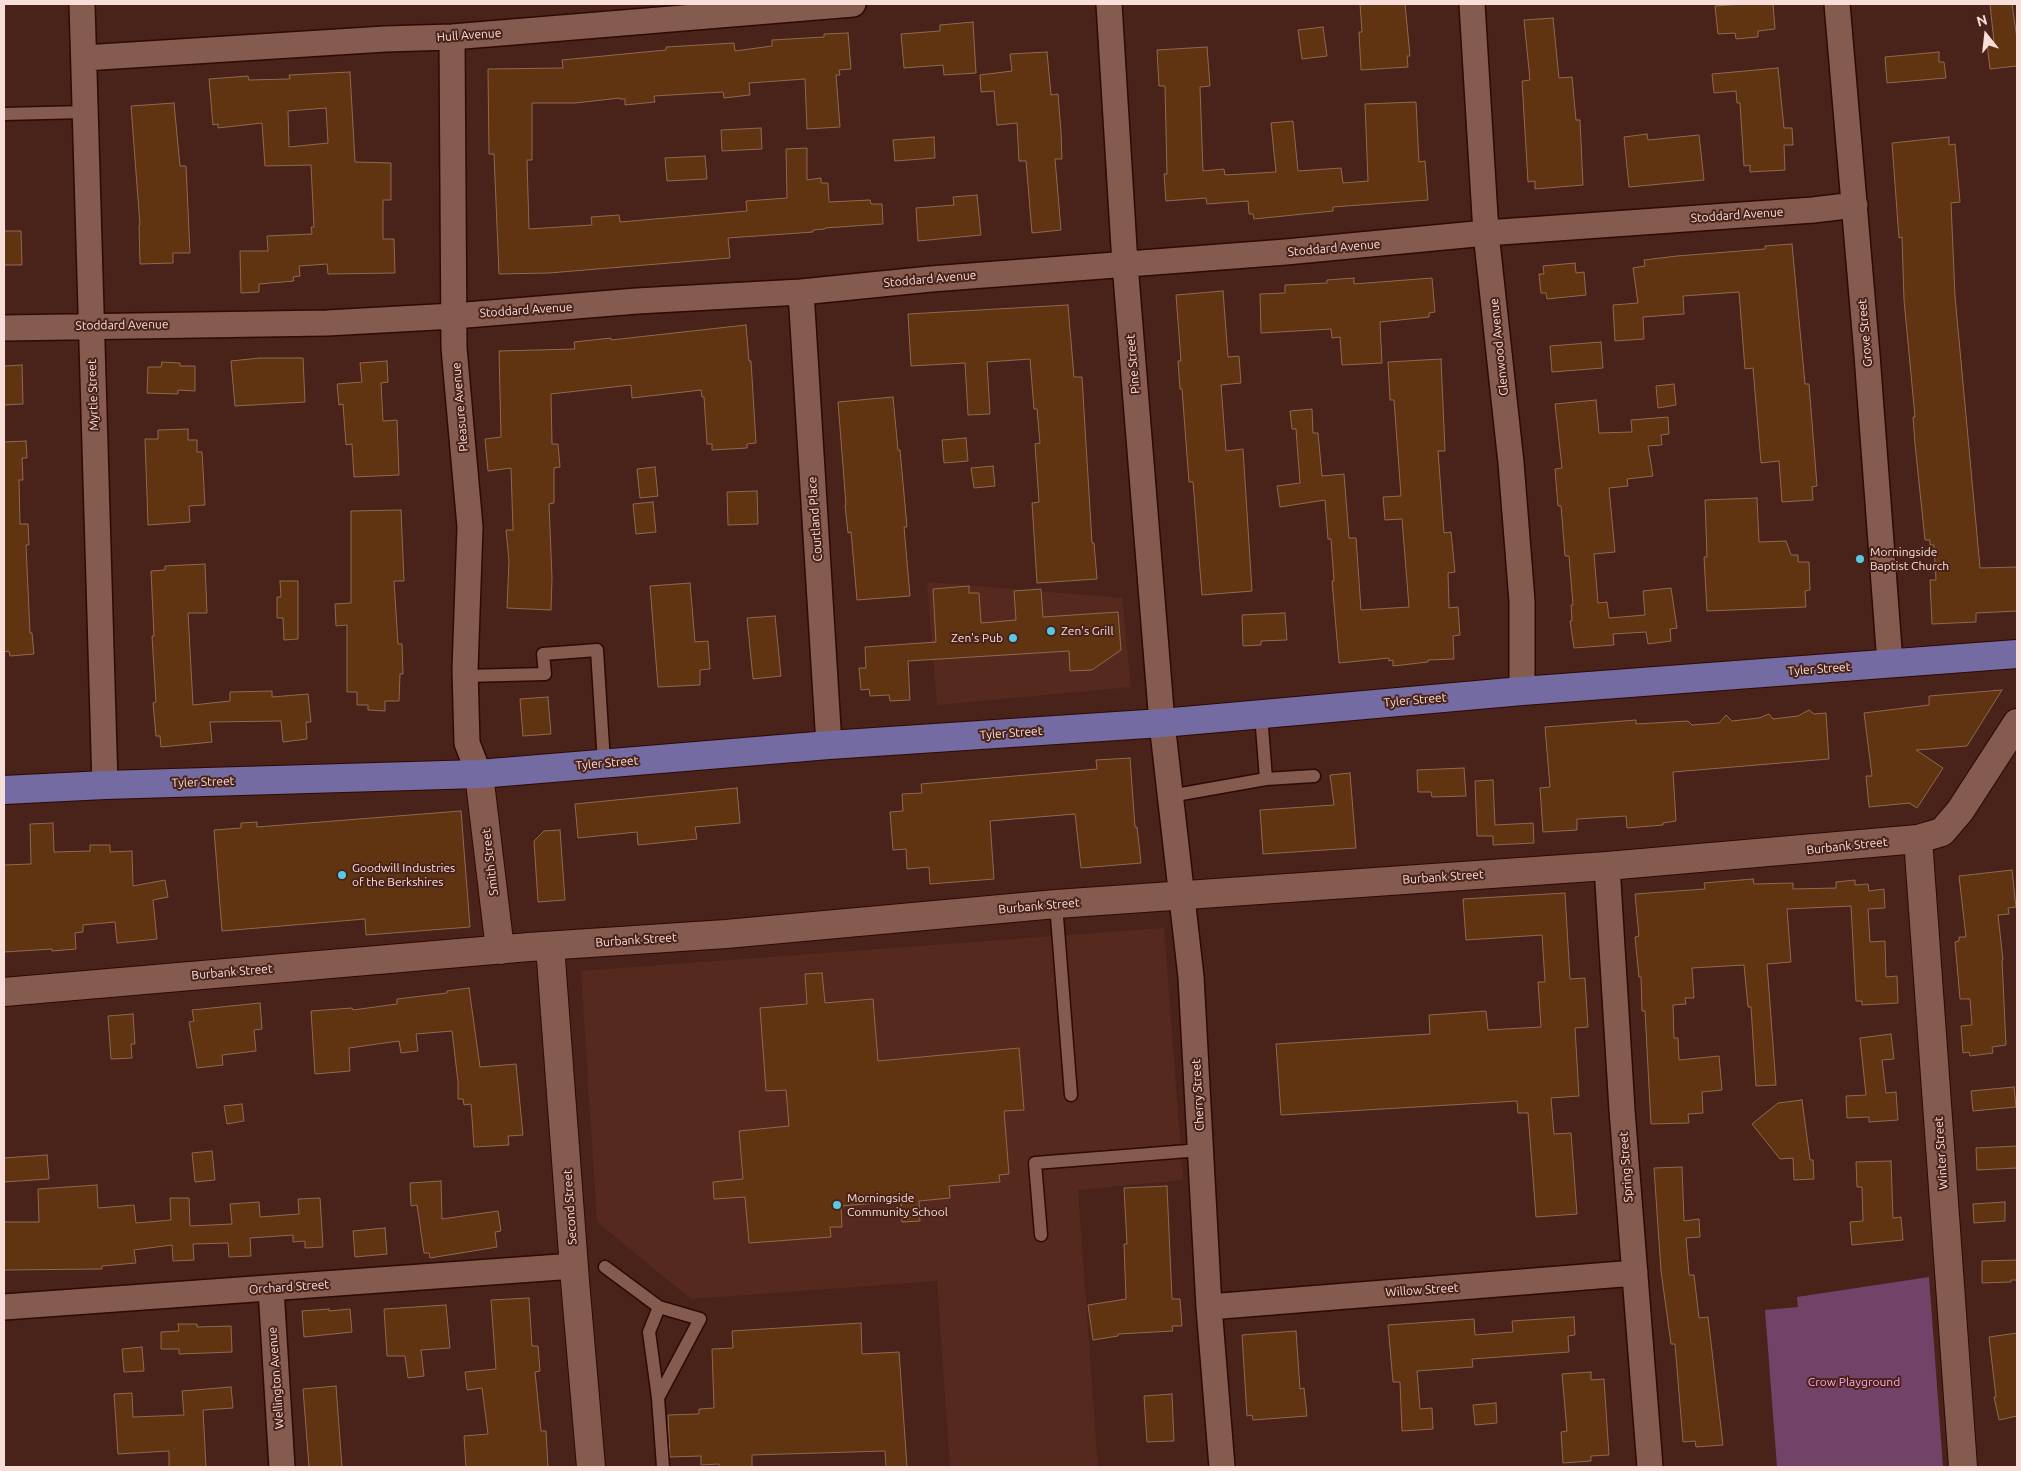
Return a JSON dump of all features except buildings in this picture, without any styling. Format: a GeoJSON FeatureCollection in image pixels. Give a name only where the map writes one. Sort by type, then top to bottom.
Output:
{"type":"FeatureCollection","features":[{"type":"Feature","properties":{"kind":"main road","name":"Tyler Street"},"geometry":{"type":"LineString","coordinates":[[4,790],[105,785],[479,774],[829,746],[1162,723],[1522,691],[2017,654]]}},
{"type":"Feature","properties":{"kind":"street","name":"Myrtle Street"},"geometry":{"type":"LineString","coordinates":[[82,4],[105,785]]}},
{"type":"Feature","properties":{"kind":"street","name":"Hull Avenue"},"geometry":{"type":"LineString","coordinates":[[84,58],[452,37],[853,4]]}},
{"type":"Feature","properties":{"kind":"street","name":"Pine Street"},"geometry":{"type":"LineString","coordinates":[[1109,4],[1125,264],[1162,723]]}},
{"type":"Feature","properties":{"kind":"street","name":"Glenwood Avenue"},"geometry":{"type":"LineString","coordinates":[[1472,4],[1486,233],[1511,463],[1522,591],[1522,691]]}},
{"type":"Feature","properties":{"kind":"street","name":"Grove Street"},"geometry":{"type":"LineString","coordinates":[[1837,4],[1855,205],[1890,663]]}},
{"type":"Feature","properties":{"kind":"street","name":"Pleasure Avenue"},"geometry":{"type":"LineString","coordinates":[[452,37],[455,357],[470,528],[466,676],[467,743],[479,774]]}},
{"type":"Feature","properties":{"kind":"street","name":"Stoddard Avenue"},"geometry":{"type":"LineString","coordinates":[[4,328],[90,325],[327,323],[454,316],[637,301],[801,292],[931,279],[1286,252],[1486,233],[1813,210],[1855,205]]}},
{"type":"Feature","properties":{"kind":"street","name":"Courtland Place"},"geometry":{"type":"LineString","coordinates":[[801,292],[829,746]]}},
{"type":"Feature","properties":{"kind":"street","name":"Cherry Street"},"geometry":{"type":"LineString","coordinates":[[1162,723],[1180,894],[1191,977],[1209,1307],[1222,1467]]}},
{"type":"Feature","properties":{"kind":"street","name":"Burbank Street"},"geometry":{"type":"LineString","coordinates":[[4,992],[500,950],[726,934],[1180,894],[1607,866],[1918,839],[1942,832],[1960,811],[2017,723]]}},
{"type":"Feature","properties":{"kind":"street","name":"Smith Street"},"geometry":{"type":"LineString","coordinates":[[479,774],[500,950]]}},
{"type":"Feature","properties":{"kind":"street","name":"Winter Street"},"geometry":{"type":"LineString","coordinates":[[1918,839],[1963,1467]]}},
{"type":"Feature","properties":{"kind":"street","name":"Spring Street"},"geometry":{"type":"LineString","coordinates":[[1607,866],[1634,1273],[1650,1467]]}},
{"type":"Feature","properties":{"kind":"street","name":"Second Street"},"geometry":{"type":"LineString","coordinates":[[550,946],[591,1467]]}},
{"type":"Feature","properties":{"kind":"street","name":"Orchard Street"},"geometry":{"type":"LineString","coordinates":[[4,1308],[574,1266]]}},
{"type":"Feature","properties":{"kind":"street","name":"Willow Street"},"geometry":{"type":"LineString","coordinates":[[1209,1307],[1634,1273]]}},
{"type":"Feature","properties":{"kind":"street","name":"Wellington Avenue"},"geometry":{"type":"LineString","coordinates":[[271,1289],[282,1467]]}},
{"type":"Feature","properties":{"kind":"lane"},"geometry":{"type":"LineString","coordinates":[[4,114],[85,112]]}},
{"type":"Feature","properties":{"kind":"lane"},"geometry":{"type":"LineString","coordinates":[[466,676],[544,674],[543,654],[597,650],[604,763]]}},
{"type":"Feature","properties":{"kind":"lane"},"geometry":{"type":"LineString","coordinates":[[1261,714],[1266,779]]}},
{"type":"Feature","properties":{"kind":"lane"},"geometry":{"type":"LineString","coordinates":[[1170,796],[1266,779],[1314,776]]}},
{"type":"Feature","properties":{"kind":"lane"},"geometry":{"type":"LineString","coordinates":[[1056,904],[1071,1095]]}},
{"type":"Feature","properties":{"kind":"lane"},"geometry":{"type":"LineString","coordinates":[[1041,1235],[1036,1163],[1201,1150]]}},
{"type":"Feature","properties":{"kind":"lane"},"geometry":{"type":"LineString","coordinates":[[606,1267],[659,1307],[700,1319],[658,1398]]}},
{"type":"Feature","properties":{"kind":"lane"},"geometry":{"type":"LineString","coordinates":[[659,1307],[649,1332],[658,1398],[663,1467]]}},
{"type":"Feature","properties":{"kind":"shaded area"},"geometry":{"type":"Polygon","coordinates":[[[927,582],[1122,598],[1131,687],[937,705],[927,582]]]}},
{"type":"Feature","properties":{"kind":"shaded area","name":"Morningside Community School"},"geometry":{"type":"Polygon","coordinates":[[[1164,928],[1183,1180],[1078,1190],[1098,1467],[950,1467],[937,1281],[691,1299],[597,1222],[581,971],[1164,928]]]}},
{"type":"Feature","properties":{"kind":"green space","name":"Crow Playground"},"geometry":{"type":"Polygon","coordinates":[[[1929,1277],[1943,1467],[1777,1467],[1765,1310],[1798,1307],[1797,1297],[1929,1277]]]}},
{"type":"Feature","properties":{"kind":"place","name":"Morningside Baptist Church"},"geometry":{"type":"Point","coordinates":[1860,559]}},
{"type":"Feature","properties":{"kind":"place","name":"Zen's Grill"},"geometry":{"type":"Point","coordinates":[1051,631]}},
{"type":"Feature","properties":{"kind":"place","name":"Zen's Pub"},"geometry":{"type":"Point","coordinates":[1013,638]}},
{"type":"Feature","properties":{"kind":"place","name":"Goodwill Industries of the Berkshires"},"geometry":{"type":"Point","coordinates":[342,875]}},
{"type":"Feature","properties":{"kind":"place","name":"Morningside Community School"},"geometry":{"type":"Point","coordinates":[837,1205]}}]}
